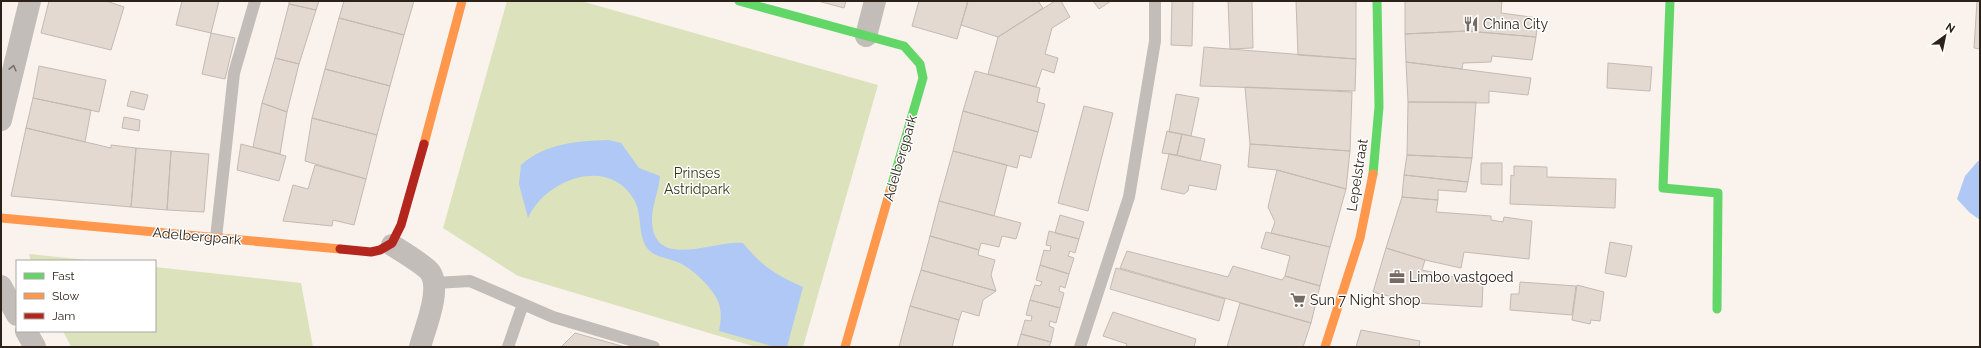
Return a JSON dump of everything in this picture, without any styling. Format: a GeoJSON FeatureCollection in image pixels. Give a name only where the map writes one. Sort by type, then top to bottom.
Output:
{"type":"FeatureCollection","features":[{"type":"Feature","properties":{"kind":"street"},"geometry":{"type":"LineString","coordinates":[[1,120],[30,1]]}},
{"type":"Feature","properties":{"kind":"street"},"geometry":{"type":"LineString","coordinates":[[420,347],[433,297],[435,283],[430,271],[392,245],[398,235],[406,210],[462,1]]}},
{"type":"Feature","properties":{"kind":"street"},"geometry":{"type":"LineString","coordinates":[[739,1],[866,36],[875,1]]}},
{"type":"Feature","properties":{"kind":"street","name":"Lepelstraat"},"geometry":{"type":"LineString","coordinates":[[1325,347],[1363,224],[1374,172],[1380,108],[1377,1]]}},
{"type":"Feature","properties":{"kind":"street"},"geometry":{"type":"LineString","coordinates":[[1670,1],[1664,188],[1718,193],[1717,308]]}},
{"type":"Feature","properties":{"kind":"street","name":"Adelbergpark"},"geometry":{"type":"LineString","coordinates":[[845,347],[923,78],[920,64],[904,46],[866,36]]}},
{"type":"Feature","properties":{"kind":"street","name":"Adelbergpark"},"geometry":{"type":"LineString","coordinates":[[1,218],[371,252],[384,250],[392,245]]}},
{"type":"Feature","properties":{"kind":"street"},"geometry":{"type":"LineString","coordinates":[[1,286],[16,313]]}},
{"type":"Feature","properties":{"kind":"street"},"geometry":{"type":"LineString","coordinates":[[27,332],[35,347]]}},
{"type":"Feature","properties":{"kind":"lane"},"geometry":{"type":"LineString","coordinates":[[216,238],[234,73],[255,1]]}},
{"type":"Feature","properties":{"kind":"lane"},"geometry":{"type":"LineString","coordinates":[[1080,347],[1129,197],[1155,40],[1155,1]]}},
{"type":"Feature","properties":{"kind":"lane"},"geometry":{"type":"LineString","coordinates":[[435,283],[470,281],[553,317],[654,347]]}},
{"type":"Feature","properties":{"kind":"lane"},"geometry":{"type":"LineString","coordinates":[[508,347],[523,304]]}},
{"type":"Feature","properties":{"kind":"green space","name":"Prinses Astridpark"},"geometry":{"type":"Polygon","coordinates":[[[507,1],[581,1],[878,85],[803,347],[756,347],[518,276],[443,228],[507,1]]]}},
{"type":"Feature","properties":{"kind":"green space"},"geometry":{"type":"Polygon","coordinates":[[[29,254],[87,260],[31,260],[29,254]]]}},
{"type":"Feature","properties":{"kind":"green space"},"geometry":{"type":"Polygon","coordinates":[[[156,267],[301,283],[313,347],[71,347],[64,332],[156,332],[156,267]]]}},
{"type":"Feature","properties":{"kind":"water"},"geometry":{"type":"Polygon","coordinates":[[[609,140],[621,143],[639,168],[660,176],[652,219],[655,235],[662,245],[673,249],[687,250],[731,243],[743,243],[763,264],[777,274],[803,287],[787,347],[775,347],[719,331],[721,312],[718,301],[711,290],[688,268],[677,262],[657,256],[647,248],[642,236],[638,210],[633,198],[622,185],[608,178],[593,176],[577,178],[562,184],[548,193],[536,205],[528,218],[519,184],[521,165],[541,152],[551,148],[585,141],[609,140]]]}},
{"type":"Feature","properties":{"kind":"water"},"geometry":{"type":"Polygon","coordinates":[[[1978,161],[1980,161],[1980,220],[1969,212],[1957,199],[1965,176],[1978,161]]]}},
{"type":"Feature","properties":{"kind":"building"},"geometry":{"type":"Polygon","coordinates":[[[49,1],[106,1],[124,7],[111,50],[41,33],[49,1]]]}},
{"type":"Feature","properties":{"kind":"building"},"geometry":{"type":"Polygon","coordinates":[[[182,1],[219,1],[211,33],[176,25],[182,1]]]}},
{"type":"Feature","properties":{"kind":"building"},"geometry":{"type":"Polygon","coordinates":[[[289,1],[319,1],[316,10],[289,4],[289,1]]]}},
{"type":"Feature","properties":{"kind":"building"},"geometry":{"type":"Polygon","coordinates":[[[344,1],[414,1],[404,35],[339,18],[344,1]]]}},
{"type":"Feature","properties":{"kind":"building"},"geometry":{"type":"Polygon","coordinates":[[[818,1],[846,1],[844,8],[818,1]]]}},
{"type":"Feature","properties":{"kind":"building"},"geometry":{"type":"Polygon","coordinates":[[[919,1],[968,1],[957,39],[912,26],[919,1]]]}},
{"type":"Feature","properties":{"kind":"building"},"geometry":{"type":"Polygon","coordinates":[[[968,1],[1038,1],[1043,8],[998,37],[961,25],[968,1]]]}},
{"type":"Feature","properties":{"kind":"building"},"geometry":{"type":"Polygon","coordinates":[[[1055,1],[1061,1],[1070,17],[1052,28],[1045,54],[1058,58],[1054,73],[1042,69],[1036,87],[988,74],[998,37],[1055,1]]]}},
{"type":"Feature","properties":{"kind":"building"},"geometry":{"type":"Polygon","coordinates":[[[1093,1],[1111,1],[1099,9],[1093,1]]]}},
{"type":"Feature","properties":{"kind":"building"},"geometry":{"type":"Polygon","coordinates":[[[1172,1],[1193,1],[1192,46],[1171,45],[1172,1]]]}},
{"type":"Feature","properties":{"kind":"building"},"geometry":{"type":"Polygon","coordinates":[[[1228,1],[1252,1],[1253,48],[1230,49],[1228,1]]]}},
{"type":"Feature","properties":{"kind":"building"},"geometry":{"type":"Polygon","coordinates":[[[1296,1],[1356,1],[1356,59],[1298,55],[1296,1]]]}},
{"type":"Feature","properties":{"kind":"building","name":"China City"},"geometry":{"type":"Polygon","coordinates":[[[1405,1],[1502,1],[1501,13],[1538,18],[1536,37],[1467,31],[1405,34],[1405,1]]]}},
{"type":"Feature","properties":{"kind":"building"},"geometry":{"type":"Polygon","coordinates":[[[1977,1],[1980,1],[1980,49],[1974,48],[1977,1]]]}},
{"type":"Feature","properties":{"kind":"building"},"geometry":{"type":"Polygon","coordinates":[[[289,4],[316,10],[299,64],[275,58],[289,4]]]}},
{"type":"Feature","properties":{"kind":"building"},"geometry":{"type":"Polygon","coordinates":[[[339,18],[404,35],[390,86],[325,69],[339,18]]]}},
{"type":"Feature","properties":{"kind":"building"},"geometry":{"type":"Polygon","coordinates":[[[1467,31],[1536,37],[1532,60],[1492,56],[1491,62],[1463,63],[1462,69],[1406,62],[1405,34],[1467,31]]]}},
{"type":"Feature","properties":{"kind":"building"},"geometry":{"type":"Polygon","coordinates":[[[211,33],[235,38],[225,79],[202,74],[211,33]]]}},
{"type":"Feature","properties":{"kind":"building"},"geometry":{"type":"Polygon","coordinates":[[[1204,47],[1356,59],[1355,91],[1200,86],[1204,47]]]}},
{"type":"Feature","properties":{"kind":"building"},"geometry":{"type":"Polygon","coordinates":[[[275,58],[299,64],[287,112],[262,103],[275,58]]]}},
{"type":"Feature","properties":{"kind":"building"},"geometry":{"type":"Polygon","coordinates":[[[1406,62],[1531,78],[1528,95],[1489,91],[1489,103],[1408,102],[1406,62]]]}},
{"type":"Feature","properties":{"kind":"building"},"geometry":{"type":"Polygon","coordinates":[[[1608,63],[1652,67],[1650,91],[1607,88],[1608,63]]]}},
{"type":"Feature","properties":{"kind":"building"},"geometry":{"type":"Polygon","coordinates":[[[39,66],[106,80],[99,112],[33,98],[39,66]]]}},
{"type":"Feature","properties":{"kind":"building"},"geometry":{"type":"Polygon","coordinates":[[[325,69],[390,86],[377,135],[312,118],[325,69]]]}},
{"type":"Feature","properties":{"kind":"building"},"geometry":{"type":"Polygon","coordinates":[[[975,71],[1040,88],[1037,102],[1045,104],[1038,132],[963,111],[975,71]]]}},
{"type":"Feature","properties":{"kind":"building"},"geometry":{"type":"Polygon","coordinates":[[[1245,87],[1352,92],[1350,151],[1250,144],[1245,87]]]}},
{"type":"Feature","properties":{"kind":"building"},"geometry":{"type":"Polygon","coordinates":[[[131,91],[148,95],[144,110],[127,106],[131,91]]]}},
{"type":"Feature","properties":{"kind":"building"},"geometry":{"type":"Polygon","coordinates":[[[1176,94],[1199,98],[1191,136],[1169,132],[1176,94]]]}},
{"type":"Feature","properties":{"kind":"building"},"geometry":{"type":"Polygon","coordinates":[[[33,98],[91,110],[85,142],[26,128],[33,98]]]}},
{"type":"Feature","properties":{"kind":"building"},"geometry":{"type":"Polygon","coordinates":[[[1408,102],[1476,102],[1472,158],[1407,155],[1408,102]]]}},
{"type":"Feature","properties":{"kind":"building"},"geometry":{"type":"Polygon","coordinates":[[[262,103],[287,112],[280,154],[253,147],[262,103]]]}},
{"type":"Feature","properties":{"kind":"building"},"geometry":{"type":"Polygon","coordinates":[[[1084,106],[1113,113],[1088,211],[1058,203],[1084,106]]]}},
{"type":"Feature","properties":{"kind":"building"},"geometry":{"type":"Polygon","coordinates":[[[963,111],[1038,132],[1031,158],[1020,155],[1017,168],[953,151],[963,111]]]}},
{"type":"Feature","properties":{"kind":"building"},"geometry":{"type":"Polygon","coordinates":[[[124,117],[140,120],[139,131],[122,128],[124,117]]]}},
{"type":"Feature","properties":{"kind":"building"},"geometry":{"type":"Polygon","coordinates":[[[312,118],[377,135],[366,179],[305,161],[312,118]]]}},
{"type":"Feature","properties":{"kind":"building"},"geometry":{"type":"Polygon","coordinates":[[[26,128],[111,148],[111,145],[136,148],[131,207],[11,196],[26,128]]]}},
{"type":"Feature","properties":{"kind":"building"},"geometry":{"type":"Polygon","coordinates":[[[1167,131],[1182,134],[1177,155],[1162,153],[1167,131]]]}},
{"type":"Feature","properties":{"kind":"building"},"geometry":{"type":"Polygon","coordinates":[[[1182,134],[1205,139],[1200,161],[1177,155],[1182,134]]]}},
{"type":"Feature","properties":{"kind":"building"},"geometry":{"type":"Polygon","coordinates":[[[241,144],[286,156],[279,181],[237,170],[241,144]]]}},
{"type":"Feature","properties":{"kind":"building"},"geometry":{"type":"Polygon","coordinates":[[[1250,144],[1350,151],[1346,189],[1277,170],[1248,167],[1250,144]]]}},
{"type":"Feature","properties":{"kind":"building"},"geometry":{"type":"Polygon","coordinates":[[[136,148],[171,151],[167,210],[131,207],[136,148]]]}},
{"type":"Feature","properties":{"kind":"building"},"geometry":{"type":"Polygon","coordinates":[[[171,151],[209,154],[204,212],[167,210],[171,151]]]}},
{"type":"Feature","properties":{"kind":"building"},"geometry":{"type":"Polygon","coordinates":[[[953,151],[1007,165],[994,216],[939,201],[953,151]]]}},
{"type":"Feature","properties":{"kind":"building"},"geometry":{"type":"Polygon","coordinates":[[[1169,154],[1221,165],[1216,190],[1189,185],[1188,191],[1184,194],[1161,189],[1169,154]]]}},
{"type":"Feature","properties":{"kind":"building"},"geometry":{"type":"Polygon","coordinates":[[[1407,155],[1472,158],[1468,182],[1404,175],[1407,155]]]}},
{"type":"Feature","properties":{"kind":"building"},"geometry":{"type":"Polygon","coordinates":[[[1481,163],[1502,163],[1502,185],[1481,184],[1481,163]]]}},
{"type":"Feature","properties":{"kind":"building"},"geometry":{"type":"Polygon","coordinates":[[[315,165],[366,179],[354,225],[333,220],[332,226],[283,221],[293,185],[308,189],[315,165]]]}},
{"type":"Feature","properties":{"kind":"building"},"geometry":{"type":"Polygon","coordinates":[[[1514,166],[1547,167],[1547,177],[1616,179],[1615,208],[1510,204],[1511,175],[1514,176],[1514,166]]]}},
{"type":"Feature","properties":{"kind":"building"},"geometry":{"type":"Polygon","coordinates":[[[1277,170],[1346,189],[1330,247],[1271,233],[1275,222],[1268,207],[1277,170]]]}},
{"type":"Feature","properties":{"kind":"building"},"geometry":{"type":"Polygon","coordinates":[[[1404,175],[1468,182],[1466,192],[1438,190],[1438,200],[1402,197],[1404,175]]]}},
{"type":"Feature","properties":{"kind":"building"},"geometry":{"type":"Polygon","coordinates":[[[1402,197],[1438,200],[1436,212],[1491,216],[1491,220],[1503,222],[1504,217],[1532,221],[1529,259],[1464,252],[1461,268],[1425,260],[1386,248],[1402,197]]]}},
{"type":"Feature","properties":{"kind":"building"},"geometry":{"type":"Polygon","coordinates":[[[939,201],[1021,223],[1016,239],[1002,236],[999,247],[981,243],[979,250],[930,236],[939,201]]]}},
{"type":"Feature","properties":{"kind":"building"},"geometry":{"type":"Polygon","coordinates":[[[1060,215],[1084,222],[1079,239],[1055,233],[1060,215]]]}},
{"type":"Feature","properties":{"kind":"building"},"geometry":{"type":"Polygon","coordinates":[[[1049,231],[1079,239],[1075,253],[1070,251],[1068,256],[1074,258],[1069,274],[1040,265],[1044,250],[1050,251],[1051,246],[1046,245],[1049,231]]]}},
{"type":"Feature","properties":{"kind":"building"},"geometry":{"type":"Polygon","coordinates":[[[1266,232],[1330,247],[1320,286],[1285,276],[1290,256],[1261,248],[1266,232]]]}},
{"type":"Feature","properties":{"kind":"building"},"geometry":{"type":"Polygon","coordinates":[[[930,236],[979,250],[978,255],[995,260],[991,275],[996,291],[921,270],[930,236]]]}},
{"type":"Feature","properties":{"kind":"building"},"geometry":{"type":"Polygon","coordinates":[[[1610,242],[1632,246],[1626,277],[1605,273],[1610,242]]]}},
{"type":"Feature","properties":{"kind":"building"},"geometry":{"type":"Polygon","coordinates":[[[1386,248],[1425,260],[1422,270],[1483,283],[1482,307],[1415,303],[1373,292],[1386,248]]]}},
{"type":"Feature","properties":{"kind":"building"},"geometry":{"type":"Polygon","coordinates":[[[1127,251],[1228,277],[1233,266],[1282,280],[1285,276],[1320,286],[1311,323],[1120,268],[1127,251]]]}},
{"type":"Feature","properties":{"kind":"building"},"geometry":{"type":"Polygon","coordinates":[[[1040,265],[1069,274],[1065,288],[1060,286],[1059,291],[1064,293],[1060,308],[1030,300],[1035,285],[1040,286],[1042,282],[1036,280],[1040,265]]]}},
{"type":"Feature","properties":{"kind":"building"},"geometry":{"type":"Polygon","coordinates":[[[1116,268],[1225,299],[1219,321],[1110,289],[1116,268]]]}},
{"type":"Feature","properties":{"kind":"building"},"geometry":{"type":"Polygon","coordinates":[[[921,270],[996,291],[983,300],[979,316],[962,311],[959,320],[910,306],[921,270]]]}},
{"type":"Feature","properties":{"kind":"building"},"geometry":{"type":"Polygon","coordinates":[[[1520,282],[1576,286],[1572,315],[1510,310],[1511,294],[1519,294],[1520,282]]]}},
{"type":"Feature","properties":{"kind":"building"},"geometry":{"type":"Polygon","coordinates":[[[1577,285],[1604,292],[1600,321],[1591,320],[1590,324],[1572,320],[1577,285]]]}},
{"type":"Feature","properties":{"kind":"building"},"geometry":{"type":"Polygon","coordinates":[[[1030,300],[1060,308],[1056,323],[1050,321],[1049,326],[1054,328],[1051,342],[1021,334],[1025,320],[1031,321],[1032,316],[1026,315],[1030,300]]]}},
{"type":"Feature","properties":{"kind":"building"},"geometry":{"type":"Polygon","coordinates":[[[1240,303],[1311,323],[1303,347],[1227,347],[1240,303]]]}},
{"type":"Feature","properties":{"kind":"building"},"geometry":{"type":"Polygon","coordinates":[[[910,306],[959,320],[952,347],[899,347],[910,306]]]}},
{"type":"Feature","properties":{"kind":"building"},"geometry":{"type":"Polygon","coordinates":[[[1113,312],[1196,339],[1194,347],[1126,347],[1127,344],[1103,336],[1113,312]]]}},
{"type":"Feature","properties":{"kind":"building"},"geometry":{"type":"Polygon","coordinates":[[[1361,330],[1420,341],[1419,347],[1356,347],[1361,330]]]}},
{"type":"Feature","properties":{"kind":"building"},"geometry":{"type":"Polygon","coordinates":[[[575,333],[625,347],[561,347],[575,333]]]}},
{"type":"Feature","properties":{"kind":"building"},"geometry":{"type":"Polygon","coordinates":[[[1021,334],[1051,342],[1049,347],[1017,347],[1021,334]]]}},
{"type":"Feature","properties":{"kind":"traffic: fast"},"geometry":{"type":"LineString","coordinates":[[739,1],[904,46],[920,64],[923,78],[890,191]]}},
{"type":"Feature","properties":{"kind":"traffic: fast"},"geometry":{"type":"LineString","coordinates":[[1373,174],[1379,107],[1377,1]]}},
{"type":"Feature","properties":{"kind":"traffic: fast"},"geometry":{"type":"LineString","coordinates":[[1670,1],[1663,188],[1718,193],[1717,309]]}},
{"type":"Feature","properties":{"kind":"traffic: slow"},"geometry":{"type":"LineString","coordinates":[[424,144],[462,1]]}},
{"type":"Feature","properties":{"kind":"traffic: slow"},"geometry":{"type":"LineString","coordinates":[[1325,347],[1360,238],[1373,174]]}},
{"type":"Feature","properties":{"kind":"traffic: slow"},"geometry":{"type":"LineString","coordinates":[[845,347],[890,191]]}},
{"type":"Feature","properties":{"kind":"traffic: slow"},"geometry":{"type":"LineString","coordinates":[[1,218],[340,249]]}},
{"type":"Feature","properties":{"kind":"traffic: jam"},"geometry":{"type":"LineString","coordinates":[[340,249],[371,252],[380,250],[392,243],[401,225],[424,144]]}},
{"type":"Feature","properties":{"kind":"place","name":"China City"},"geometry":{"type":"Point","coordinates":[1471,24]}},
{"type":"Feature","properties":{"kind":"place","name":"Limbo vastgoed"},"geometry":{"type":"Point","coordinates":[1397,277]}},
{"type":"Feature","properties":{"kind":"place","name":"Sun 7 Night shop"},"geometry":{"type":"Point","coordinates":[1298,300]}}]}
